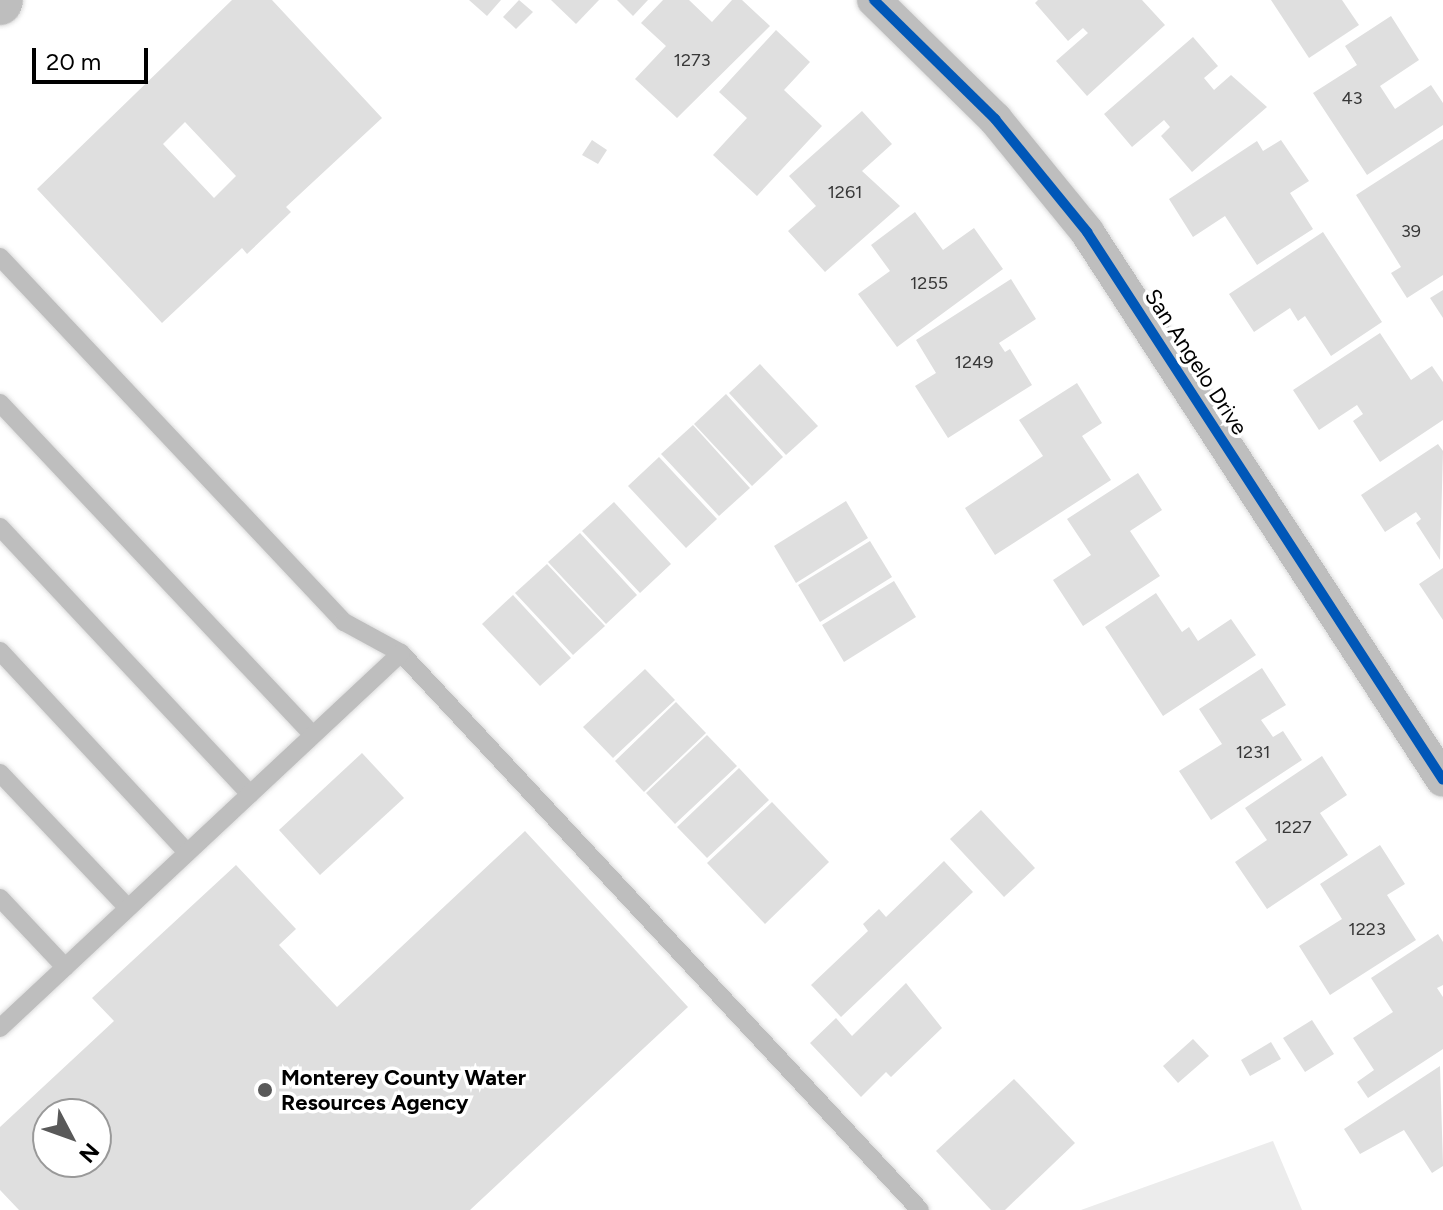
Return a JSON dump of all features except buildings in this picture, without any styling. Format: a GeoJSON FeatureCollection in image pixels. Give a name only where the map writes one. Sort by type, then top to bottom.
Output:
{"type":"FeatureCollection","features":[{"type":"Feature","properties":{"kind":"street","name":"San Angelo Drive"},"geometry":{"type":"LineString","coordinates":[[874,0],[995,119],[1087,232],[1443,780]]}},
{"type":"Feature","properties":{"kind":"lane"},"geometry":{"type":"LineString","coordinates":[[0,257],[344,622],[401,653],[920,1210]]}},
{"type":"Feature","properties":{"kind":"lane"},"geometry":{"type":"LineString","coordinates":[[0,403],[313,735]]}},
{"type":"Feature","properties":{"kind":"lane"},"geometry":{"type":"LineString","coordinates":[[0,527],[250,794]]}},
{"type":"Feature","properties":{"kind":"lane"},"geometry":{"type":"LineString","coordinates":[[0,651],[187,852]]}},
{"type":"Feature","properties":{"kind":"lane"},"geometry":{"type":"LineString","coordinates":[[2,1023],[401,653]]}},
{"type":"Feature","properties":{"kind":"lane"},"geometry":{"type":"LineString","coordinates":[[0,773],[127,907]]}},
{"type":"Feature","properties":{"kind":"lane"},"geometry":{"type":"LineString","coordinates":[[0,898],[65,967]]}},
{"type":"Feature","properties":{"kind":"shaded area"},"geometry":{"type":"Polygon","coordinates":[[[1273,1141],[1302,1210],[1081,1210],[1273,1141]]]}},
{"type":"Feature","properties":{"kind":"cycle path"},"geometry":{"type":"LineString","coordinates":[[874,0],[995,119],[1087,232],[1443,780]]}},
{"type":"Feature","properties":{"kind":"place","name":"Monterey County Water Resources Agency"},"geometry":{"type":"Point","coordinates":[265,1090]}}]}
